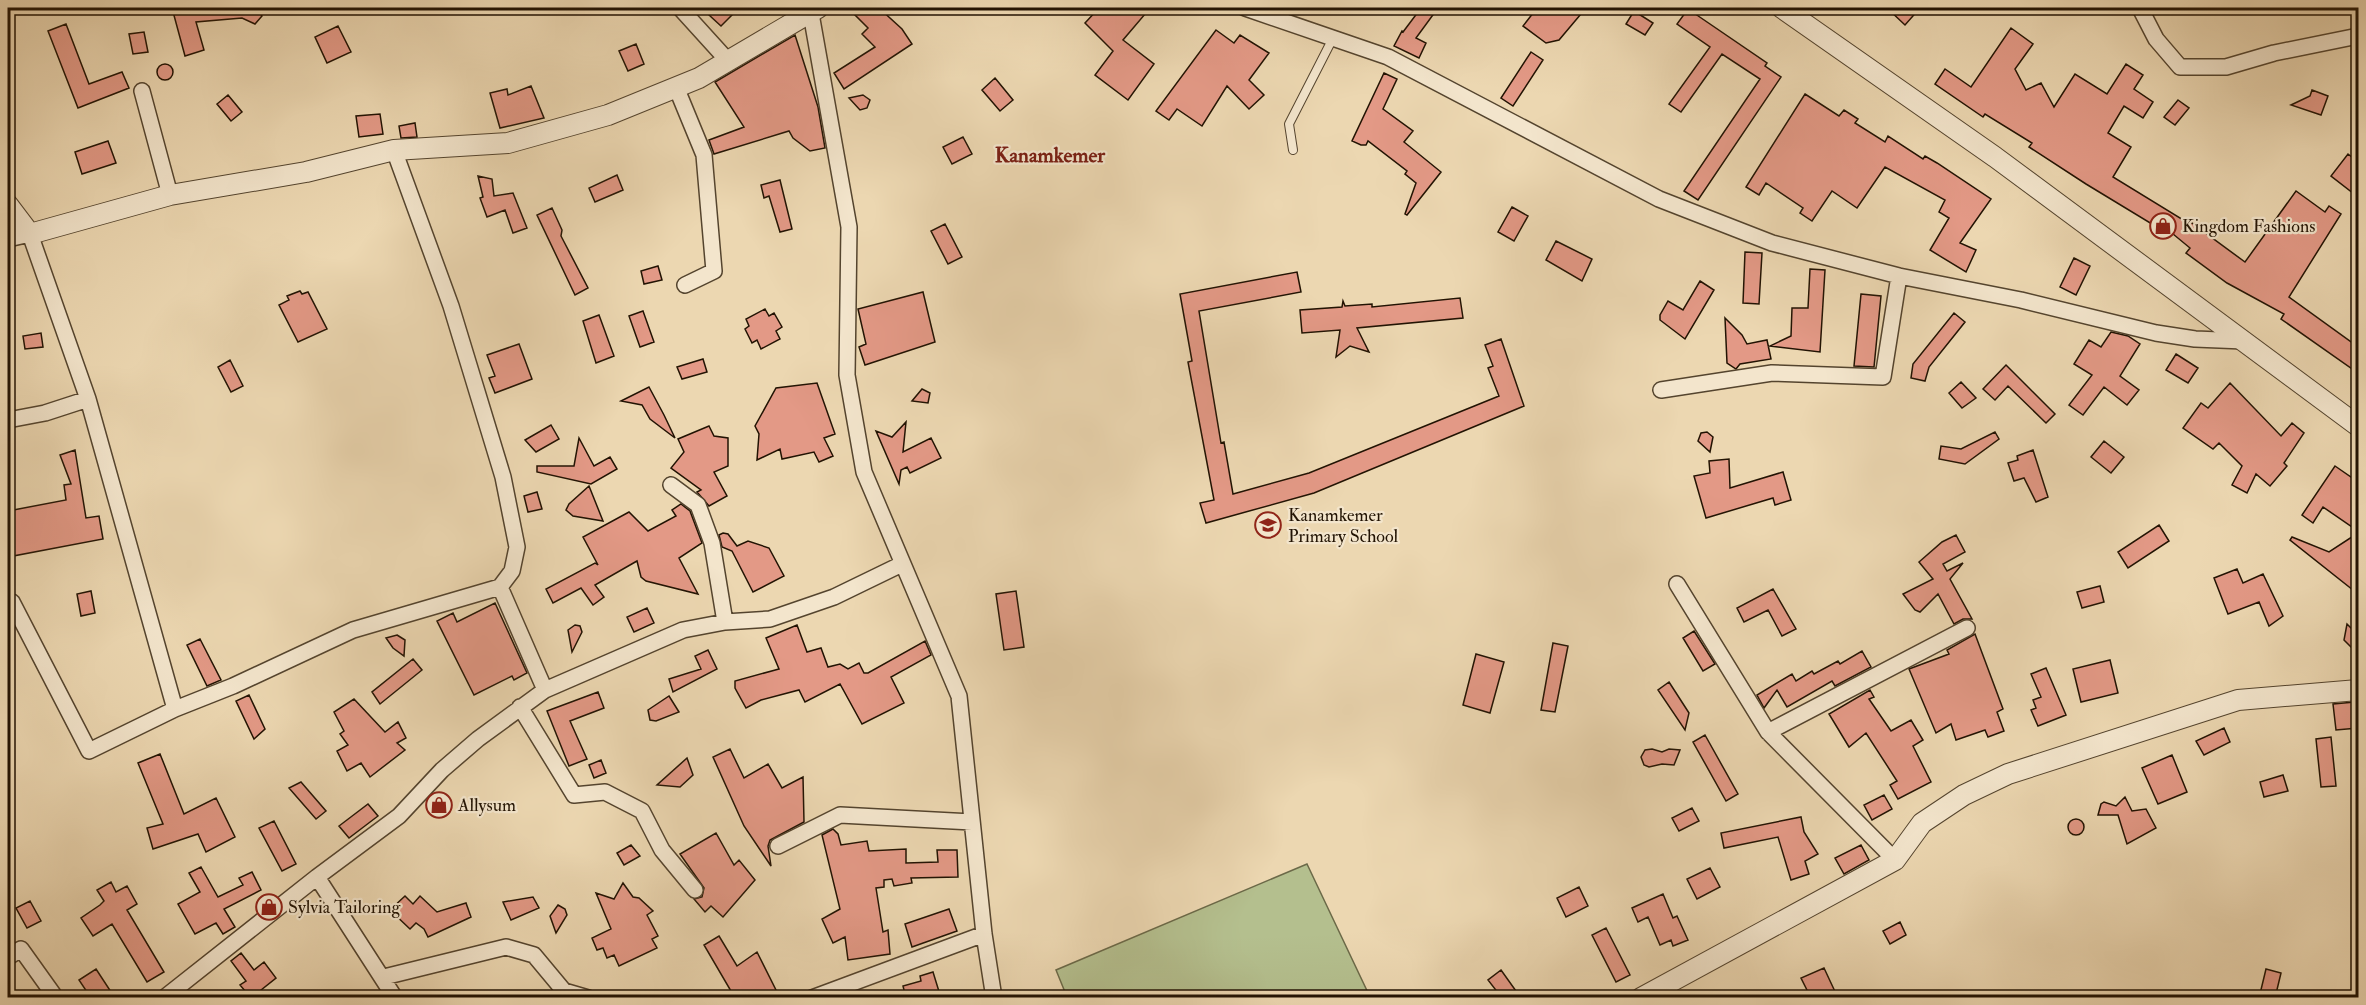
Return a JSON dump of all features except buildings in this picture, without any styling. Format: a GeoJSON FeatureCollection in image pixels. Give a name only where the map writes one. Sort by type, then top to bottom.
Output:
{"type":"FeatureCollection","features":[{"type":"Feature","properties":{"kind":"street"},"geometry":{"type":"LineString","coordinates":[[680,8],[729,62]]}},
{"type":"Feature","properties":{"kind":"street"},"geometry":{"type":"LineString","coordinates":[[1245,8],[1334,37],[1411,69],[1659,199],[1772,243],[1899,276],[2021,300],[2156,333],[2195,339],[2244,341]]}},
{"type":"Feature","properties":{"kind":"street"},"geometry":{"type":"LineString","coordinates":[[1782,8],[1995,157],[2358,426]]}},
{"type":"Feature","properties":{"kind":"street"},"geometry":{"type":"LineString","coordinates":[[2140,8],[2156,39],[2180,67],[2226,67],[2274,53],[2358,36]]}},
{"type":"Feature","properties":{"kind":"street"},"geometry":{"type":"LineString","coordinates":[[8,239],[170,195],[306,172],[394,150],[508,143],[608,115],[729,62],[814,9],[849,227],[847,375],[864,472],[958,696],[984,934],[994,998]]}},
{"type":"Feature","properties":{"kind":"street"},"geometry":{"type":"LineString","coordinates":[[676,87],[704,155],[714,271],[685,285]]}},
{"type":"Feature","properties":{"kind":"street"},"geometry":{"type":"LineString","coordinates":[[142,91],[170,195]]}},
{"type":"Feature","properties":{"kind":"street"},"geometry":{"type":"LineString","coordinates":[[8,605],[12,603],[89,751],[175,709],[233,686],[353,630],[500,587],[512,571],[517,547],[503,477],[451,306],[394,150]]}},
{"type":"Feature","properties":{"kind":"street"},"geometry":{"type":"LineString","coordinates":[[8,205],[30,234],[88,399],[175,709]]}},
{"type":"Feature","properties":{"kind":"street"},"geometry":{"type":"LineString","coordinates":[[1661,390],[1772,372],[1883,377],[1899,276]]}},
{"type":"Feature","properties":{"kind":"street"},"geometry":{"type":"LineString","coordinates":[[8,420],[45,413],[88,399]]}},
{"type":"Feature","properties":{"kind":"street"},"geometry":{"type":"LineString","coordinates":[[672,485],[698,505],[712,543],[725,622]]}},
{"type":"Feature","properties":{"kind":"street"},"geometry":{"type":"LineString","coordinates":[[164,998],[316,876],[399,816],[442,770],[544,690],[682,630],[725,622],[770,619],[834,597],[902,564]]}},
{"type":"Feature","properties":{"kind":"street"},"geometry":{"type":"LineString","coordinates":[[1677,584],[1768,732],[1895,860]]}},
{"type":"Feature","properties":{"kind":"street"},"geometry":{"type":"LineString","coordinates":[[500,587],[544,690]]}},
{"type":"Feature","properties":{"kind":"street"},"geometry":{"type":"LineString","coordinates":[[1768,732],[1967,628]]}},
{"type":"Feature","properties":{"kind":"street"},"geometry":{"type":"LineString","coordinates":[[1641,998],[1895,860],[1922,822],[1964,795],[2008,774],[2238,700],[2358,690]]}},
{"type":"Feature","properties":{"kind":"street"},"geometry":{"type":"LineString","coordinates":[[520,707],[574,795],[605,792],[642,811],[662,850],[695,890]]}},
{"type":"Feature","properties":{"kind":"street"},"geometry":{"type":"LineString","coordinates":[[778,846],[840,815],[972,822]]}},
{"type":"Feature","properties":{"kind":"street"},"geometry":{"type":"LineString","coordinates":[[316,876],[384,977],[395,998]]}},
{"type":"Feature","properties":{"kind":"street"},"geometry":{"type":"LineString","coordinates":[[812,998],[984,934]]}},
{"type":"Feature","properties":{"kind":"street"},"geometry":{"type":"LineString","coordinates":[[384,977],[506,947],[534,954],[564,991],[588,998]]}},
{"type":"Feature","properties":{"kind":"street"},"geometry":{"type":"LineString","coordinates":[[8,957],[21,949],[56,998]]}},
{"type":"Feature","properties":{"kind":"lane"},"geometry":{"type":"LineString","coordinates":[[1293,150],[1289,124],[1334,37]]}},
{"type":"Feature","properties":{"kind":"green space"},"geometry":{"type":"Polygon","coordinates":[[[1307,864],[1370,997],[1067,997],[1056,970],[1307,864]]]}},
{"type":"Feature","properties":{"kind":"place","name":"Kingdom Fashions"},"geometry":{"type":"Point","coordinates":[2163,226]}},
{"type":"Feature","properties":{"kind":"place","name":"Kanamkemer Primary School"},"geometry":{"type":"Point","coordinates":[1268,525]}},
{"type":"Feature","properties":{"kind":"place","name":"Allysum"},"geometry":{"type":"Point","coordinates":[439,805]}},
{"type":"Feature","properties":{"kind":"place","name":"Sylvia Tailoring"},"geometry":{"type":"Point","coordinates":[269,907]}},
{"type":"Feature","properties":{"kind":"district","name":"Kanamkemer"},"geometry":{"type":"Point","coordinates":[1050,155]}}]}
